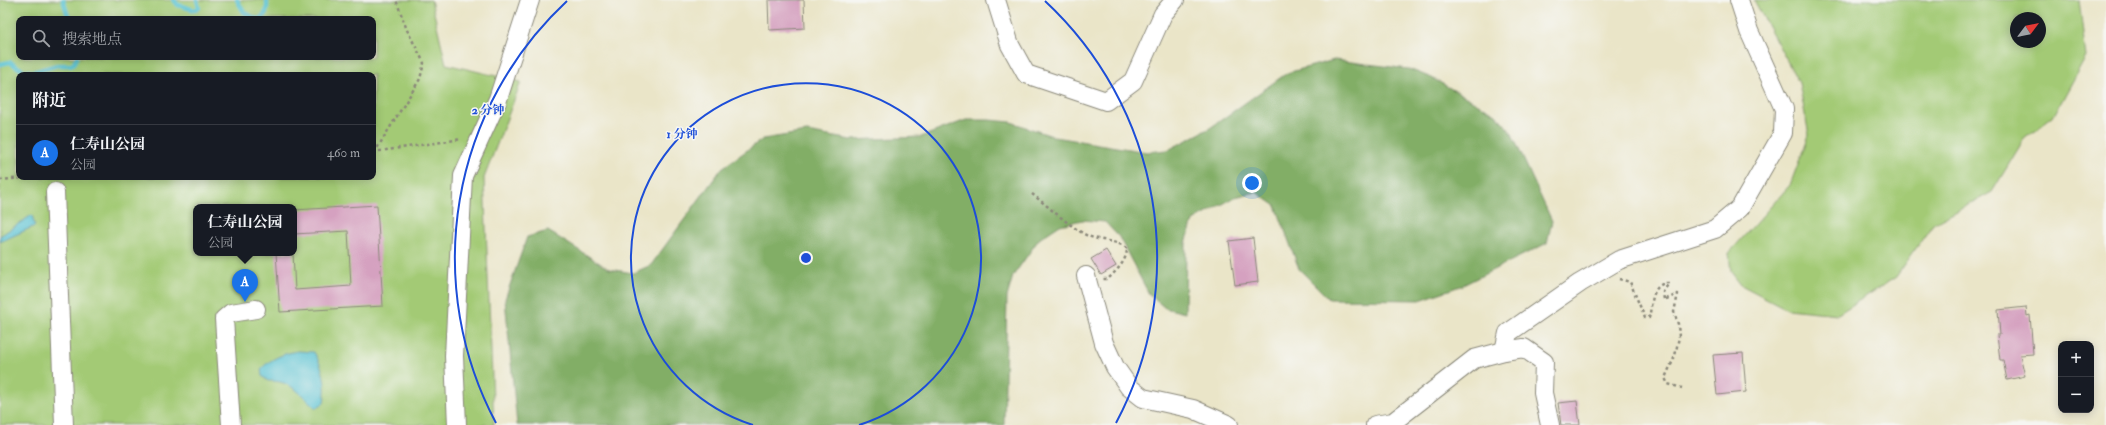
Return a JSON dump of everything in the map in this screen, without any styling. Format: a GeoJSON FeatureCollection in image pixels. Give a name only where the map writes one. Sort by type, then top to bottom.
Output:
{"type":"FeatureCollection","features":[{"type":"Feature","properties":{"kind":"street"},"geometry":{"type":"LineString","coordinates":[[457,425],[454,356],[462,176],[498,99],[530,0]]}},
{"type":"Feature","properties":{"kind":"street"},"geometry":{"type":"LineString","coordinates":[[996,0],[1010,45],[1026,74],[1106,101],[1133,81],[1163,14],[1175,0]]}},
{"type":"Feature","properties":{"kind":"street"},"geometry":{"type":"LineString","coordinates":[[1504,351],[1508,333],[1597,273],[1619,260],[1715,229],[1740,208],[1783,133],[1784,108],[1749,31],[1739,0]]}},
{"type":"Feature","properties":{"kind":"street"},"geometry":{"type":"LineString","coordinates":[[55,192],[64,425]]}},
{"type":"Feature","properties":{"kind":"street"},"geometry":{"type":"LineString","coordinates":[[1086,276],[1104,343],[1115,367],[1129,387],[1142,398],[1193,410],[1229,425]]}},
{"type":"Feature","properties":{"kind":"street"},"geometry":{"type":"LineString","coordinates":[[231,425],[224,319],[231,313],[256,308]]}},
{"type":"Feature","properties":{"kind":"street"},"geometry":{"type":"LineString","coordinates":[[1375,425],[1393,422],[1474,359],[1504,351],[1524,348],[1544,362],[1543,393],[1550,425]]}},
{"type":"Feature","properties":{"kind":"path"},"geometry":{"type":"LineString","coordinates":[[376,149],[420,79],[424,63],[407,30],[396,0]]}},
{"type":"Feature","properties":{"kind":"path"},"geometry":{"type":"LineString","coordinates":[[376,151],[458,140],[483,130]]}},
{"type":"Feature","properties":{"kind":"path"},"geometry":{"type":"LineString","coordinates":[[0,180],[16,179]]}},
{"type":"Feature","properties":{"kind":"path"},"geometry":{"type":"LineString","coordinates":[[1032,194],[1084,234],[1101,241],[1118,242],[1127,248],[1127,256],[1119,269],[1108,280],[1086,276]]}},
{"type":"Feature","properties":{"kind":"path"},"geometry":{"type":"LineString","coordinates":[[1597,273],[1630,282],[1645,318],[1649,318],[1653,305],[1652,298],[1656,289],[1665,282],[1669,282],[1663,292],[1664,300],[1678,294],[1674,312],[1678,324],[1679,337],[1675,356],[1665,378],[1668,384],[1682,388]]}},
{"type":"Feature","properties":{"kind":"green space"},"geometry":{"type":"Polygon","coordinates":[[[0,0],[431,0],[446,64],[521,82],[484,178],[494,425],[0,425],[0,0]]]}},
{"type":"Feature","properties":{"kind":"green space"},"geometry":{"type":"Polygon","coordinates":[[[1754,0],[2079,0],[2086,57],[2053,117],[2024,139],[1992,192],[1933,224],[1896,277],[1838,314],[1787,309],[1741,285],[1731,272],[1729,253],[1790,185],[1809,135],[1799,83],[1754,0]]]}},
{"type":"Feature","properties":{"kind":"green space"},"geometry":{"type":"Polygon","coordinates":[[[1334,60],[1409,69],[1432,78],[1496,114],[1511,132],[1552,221],[1547,243],[1463,285],[1420,300],[1329,299],[1299,269],[1276,206],[1256,192],[1235,197],[1193,221],[1186,243],[1185,313],[1165,308],[1149,294],[1119,237],[1105,222],[1082,220],[1060,225],[1039,239],[1013,276],[1007,297],[1004,425],[517,425],[505,299],[527,237],[548,231],[609,269],[633,273],[651,265],[722,168],[763,139],[807,132],[851,140],[921,137],[966,120],[989,120],[1011,122],[1055,137],[1147,152],[1168,150],[1210,128],[1287,73],[1334,60]]]}},
{"type":"Feature","properties":{"kind":"water"},"geometry":{"type":"Polygon","coordinates":[[[32,215],[35,226],[0,242],[0,236],[32,215]]]}},
{"type":"Feature","properties":{"kind":"water"},"geometry":{"type":"Polygon","coordinates":[[[298,351],[314,352],[320,364],[325,383],[324,403],[316,408],[289,385],[276,381],[268,381],[262,376],[261,369],[273,359],[298,351]]]}},
{"type":"Feature","properties":{"kind":"building"},"geometry":{"type":"Polygon","coordinates":[[[768,0],[804,0],[805,28],[769,30],[768,0]]]}},
{"type":"Feature","properties":{"kind":"building"},"geometry":{"type":"Polygon","coordinates":[[[377,205],[383,306],[280,312],[276,256],[293,256],[295,290],[351,286],[348,231],[297,234],[297,210],[377,205]]]}},
{"type":"Feature","properties":{"kind":"building"},"geometry":{"type":"Polygon","coordinates":[[[1253,238],[1258,282],[1235,285],[1229,241],[1253,238]]]}},
{"type":"Feature","properties":{"kind":"building"},"geometry":{"type":"Polygon","coordinates":[[[1106,250],[1116,266],[1101,275],[1091,259],[1106,250]]]}},
{"type":"Feature","properties":{"kind":"building"},"geometry":{"type":"Polygon","coordinates":[[[2026,307],[2027,316],[2030,315],[2033,354],[2020,355],[2025,376],[2007,380],[2003,360],[2000,360],[1997,335],[2000,335],[1998,310],[2026,307]]]}},
{"type":"Feature","properties":{"kind":"building"},"geometry":{"type":"Polygon","coordinates":[[[1743,353],[1746,392],[1717,395],[1713,355],[1743,353]]]}},
{"type":"Feature","properties":{"kind":"building"},"geometry":{"type":"Polygon","coordinates":[[[1577,401],[1580,425],[1561,425],[1558,403],[1577,401]]]}},
{"type":"Feature","properties":{"kind":"waterway"},"geometry":{"type":"LineString","coordinates":[[63,0],[68,16]]}},
{"type":"Feature","properties":{"kind":"waterway"},"geometry":{"type":"LineString","coordinates":[[174,0],[178,5],[195,10],[199,8],[197,0]]}},
{"type":"Feature","properties":{"kind":"waterway"},"geometry":{"type":"LineString","coordinates":[[237,0],[244,12],[251,16]]}},
{"type":"Feature","properties":{"kind":"waterway"},"geometry":{"type":"LineString","coordinates":[[263,16],[267,9],[267,0]]}},
{"type":"Feature","properties":{"kind":"waterway"},"geometry":{"type":"LineString","coordinates":[[33,72],[57,65],[73,65],[76,60]]}},
{"type":"Feature","properties":{"kind":"waterway"},"geometry":{"type":"LineString","coordinates":[[0,64],[10,62],[24,71],[33,72]]}},
{"type":"Feature","properties":{"kind":"place","name":"仁寿山公园"},"geometry":{"type":"Point","coordinates":[245,302]}}]}
